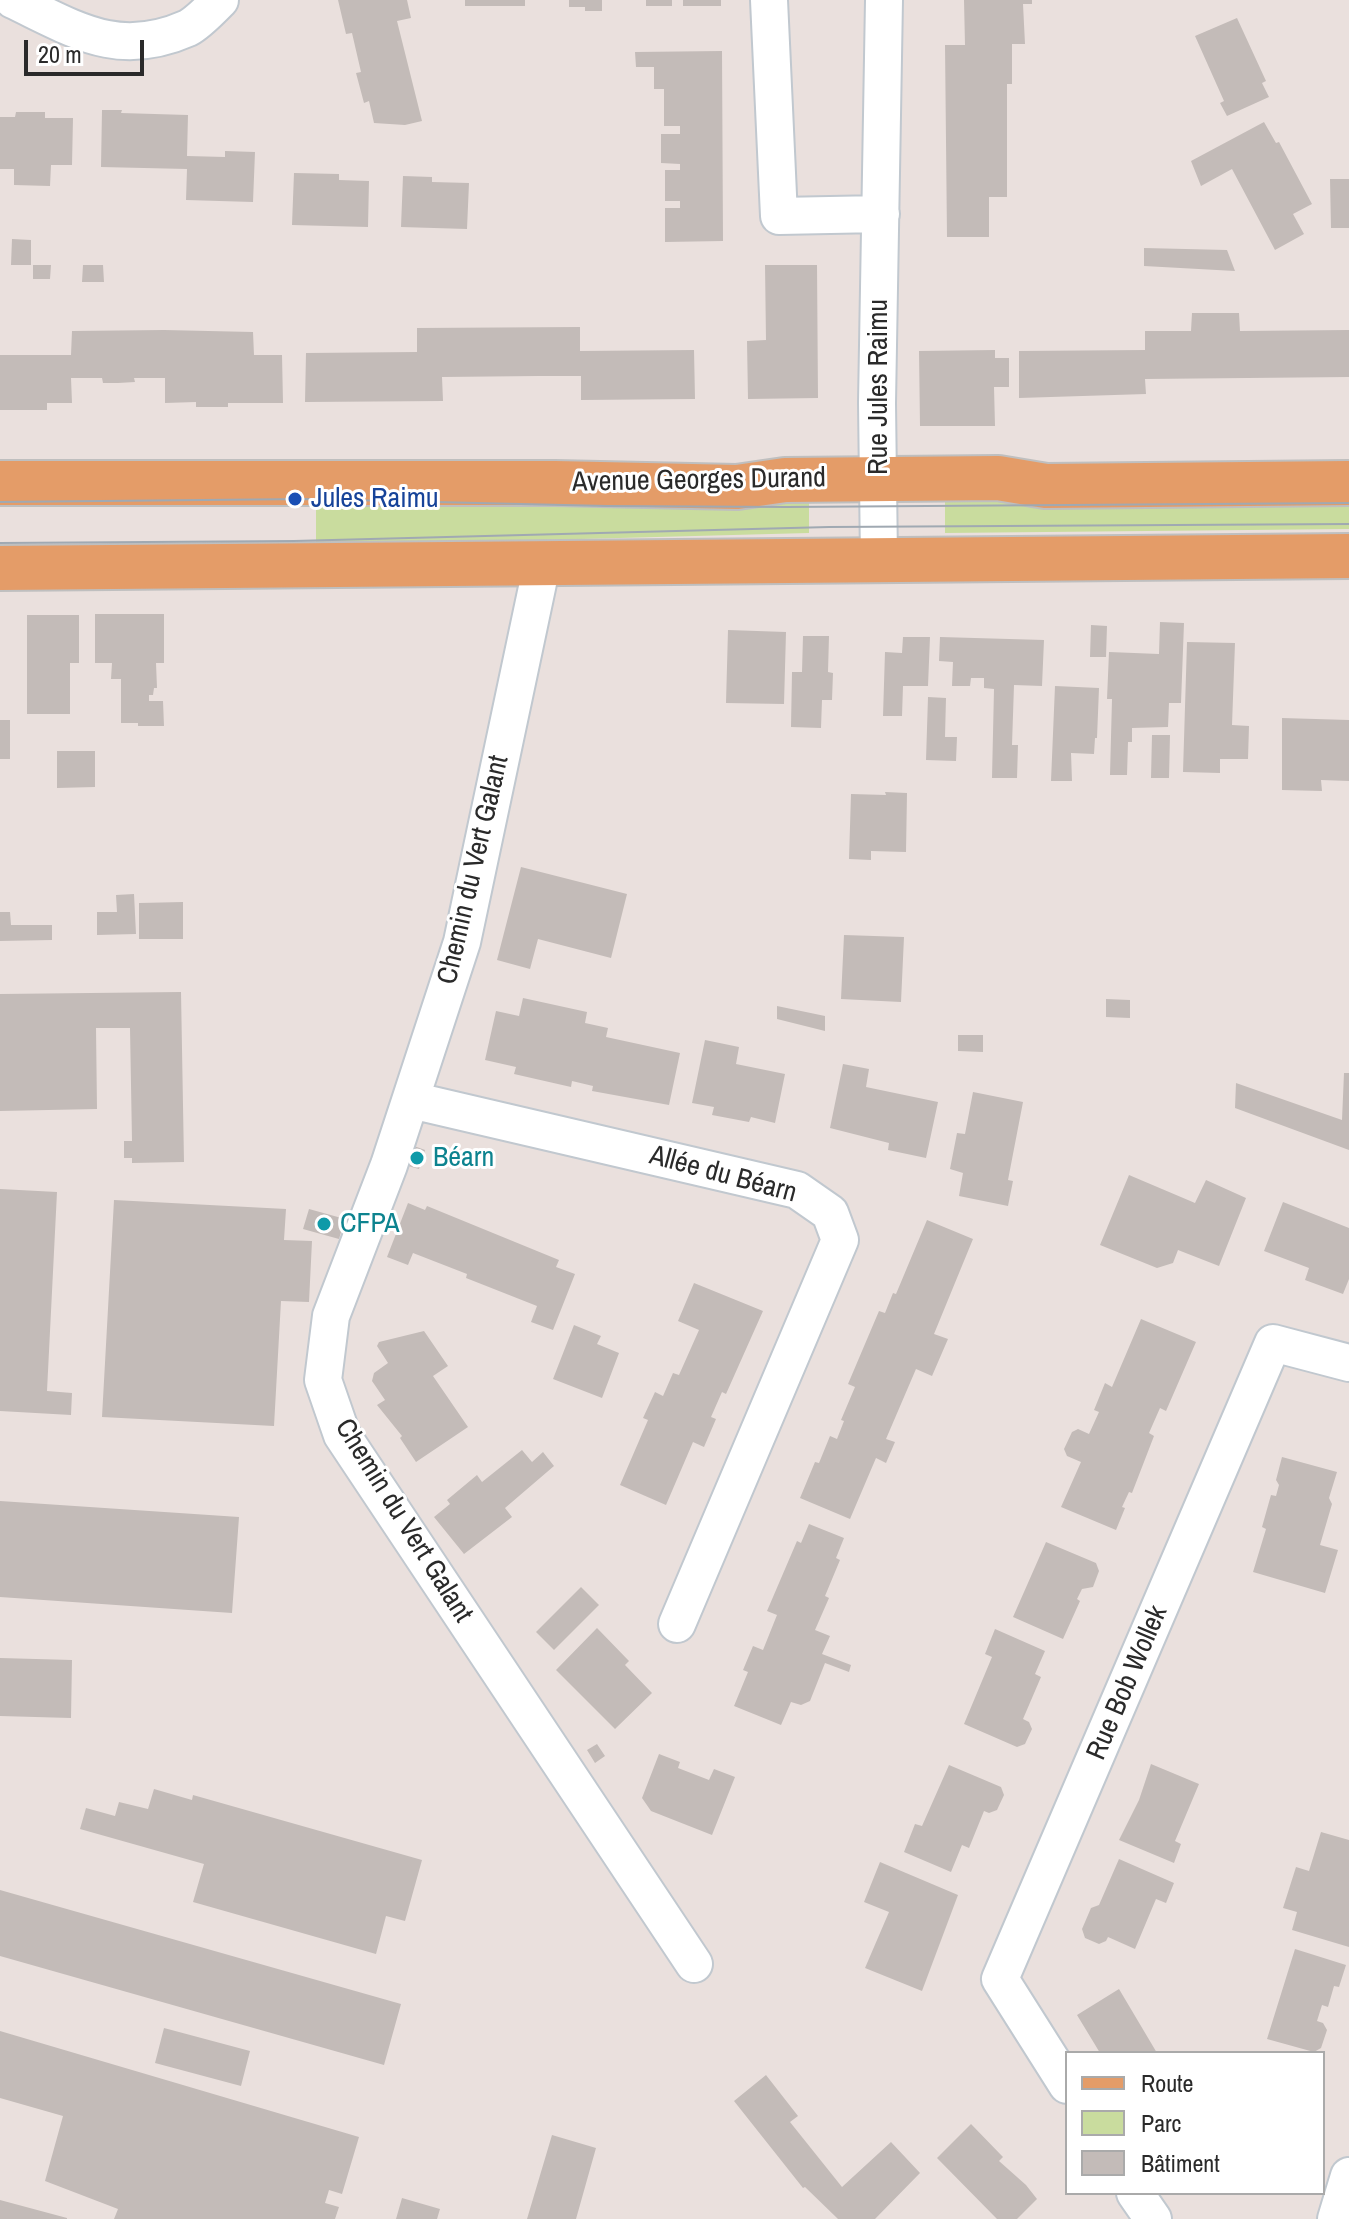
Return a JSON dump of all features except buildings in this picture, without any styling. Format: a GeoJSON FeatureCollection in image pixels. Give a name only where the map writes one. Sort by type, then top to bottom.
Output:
{"type":"FeatureCollection","features":[{"type":"Feature","properties":{"kind":"main road","name":"Avenue Georges Durand"},"geometry":{"type":"LineString","coordinates":[[0,483],[555,483],[737,487],[785,480],[998,478],[1046,486],[1349,483]]}},
{"type":"Feature","properties":{"kind":"main road"},"geometry":{"type":"LineString","coordinates":[[0,568],[1349,556]]}},
{"type":"Feature","properties":{"kind":"street"},"geometry":{"type":"LineString","coordinates":[[13,0],[90,37],[139,43],[190,27],[220,0]]}},
{"type":"Feature","properties":{"kind":"street"},"geometry":{"type":"LineString","coordinates":[[769,0],[779,216],[881,214]]}},
{"type":"Feature","properties":{"kind":"street","name":"Rue Jules Raimu"},"geometry":{"type":"LineString","coordinates":[[879,560],[877,403],[884,0]]}},
{"type":"Feature","properties":{"kind":"street","name":"Chemin du Vert Galant"},"geometry":{"type":"LineString","coordinates":[[542,564],[462,942],[389,1165],[331,1316],[323,1380],[342,1435],[694,1964]]}},
{"type":"Feature","properties":{"kind":"street","name":"Allée du Béarn"},"geometry":{"type":"LineString","coordinates":[[411,1100],[797,1190],[830,1213],[840,1240],[677,1624]]}},
{"type":"Feature","properties":{"kind":"street","name":"Rue Bob Wollek"},"geometry":{"type":"LineString","coordinates":[[1065,2082],[1000,1979],[1273,1343],[1349,1363]]}},
{"type":"Feature","properties":{"kind":"street"},"geometry":{"type":"LineString","coordinates":[[1336,2219],[1349,2176]]}},
{"type":"Feature","properties":{"kind":"street"},"geometry":{"type":"LineString","coordinates":[[1136,2195],[1153,2219]]}},
{"type":"Feature","properties":{"kind":"green space"},"geometry":{"type":"Polygon","coordinates":[[[316,492],[809,501],[809,533],[316,546],[316,492]]]}},
{"type":"Feature","properties":{"kind":"green space"},"geometry":{"type":"Polygon","coordinates":[[[1349,498],[1349,529],[945,533],[945,502],[1349,498]]]}},
{"type":"Feature","properties":{"kind":"tram line"},"geometry":{"type":"LineString","coordinates":[[0,502],[305,499],[787,507],[1349,503]]}},
{"type":"Feature","properties":{"kind":"tram line"},"geometry":{"type":"LineString","coordinates":[[0,543],[294,541],[829,527],[1349,524]]}},
{"type":"Feature","properties":{"kind":"place","name":"Jules Raimu"},"geometry":{"type":"Point","coordinates":[295,499]}},
{"type":"Feature","properties":{"kind":"place","name":"Béarn"},"geometry":{"type":"Point","coordinates":[417,1158]}},
{"type":"Feature","properties":{"kind":"place","name":"CFPA"},"geometry":{"type":"Point","coordinates":[324,1224]}}]}
